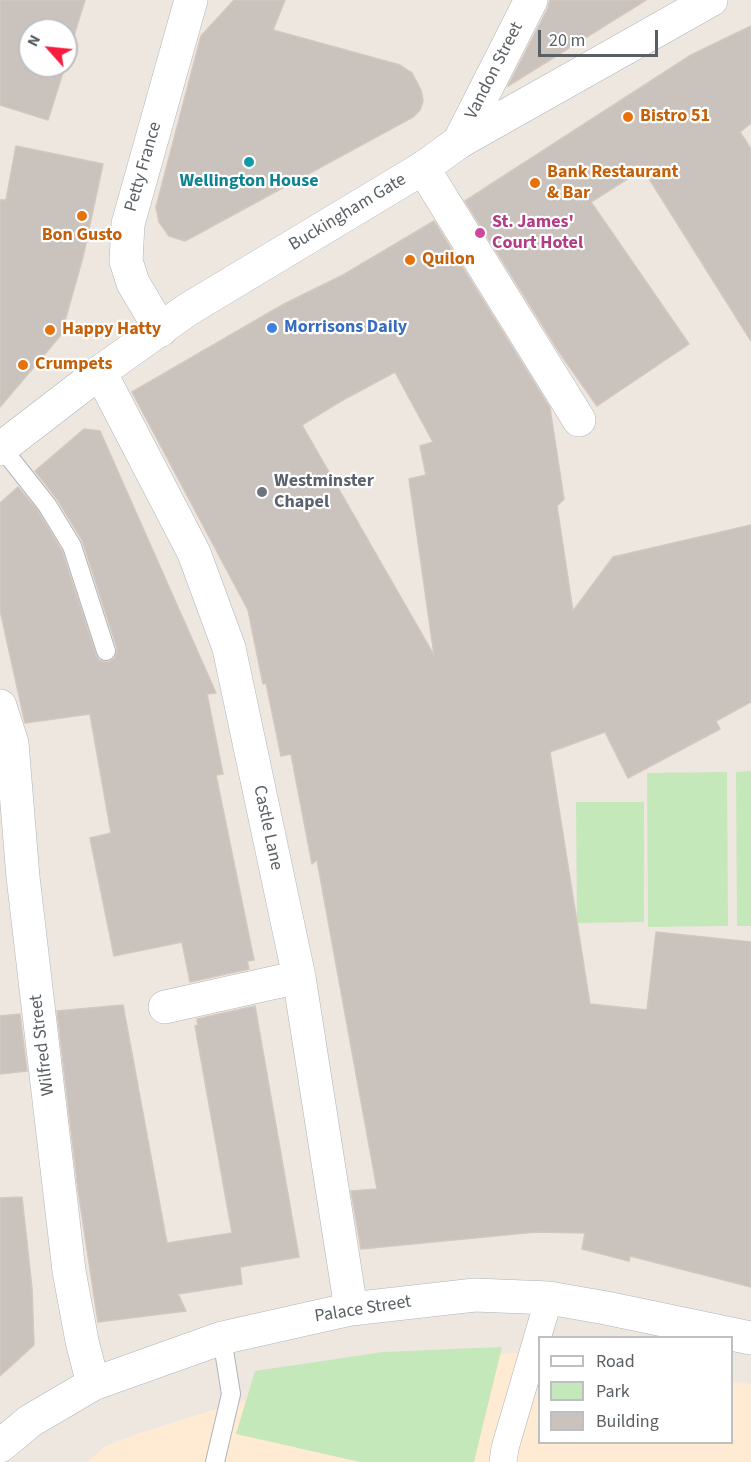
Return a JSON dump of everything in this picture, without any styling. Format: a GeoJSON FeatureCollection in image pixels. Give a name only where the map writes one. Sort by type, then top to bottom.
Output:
{"type":"FeatureCollection","features":[{"type":"Feature","properties":{"kind":"street","name":"Petty France"},"geometry":{"type":"LineString","coordinates":[[161,330],[133,283],[126,261],[128,224],[191,0]]}},
{"type":"Feature","properties":{"kind":"street","name":"Vandon Street"},"geometry":{"type":"LineString","coordinates":[[459,142],[531,0]]}},
{"type":"Feature","properties":{"kind":"street","name":"Buckingham Gate"},"geometry":{"type":"LineString","coordinates":[[1,448],[100,372],[187,310],[423,168],[459,142],[711,0]]}},
{"type":"Feature","properties":{"kind":"street"},"geometry":{"type":"LineString","coordinates":[[423,168],[579,420]]}},
{"type":"Feature","properties":{"kind":"street","name":"Castle Lane"},"geometry":{"type":"LineString","coordinates":[[100,372],[194,553],[229,648],[299,977],[351,1309]]}},
{"type":"Feature","properties":{"kind":"street","name":"Wilfred Street"},"geometry":{"type":"LineString","coordinates":[[0,706],[12,743],[12,887],[69,1271],[82,1341],[93,1384]]}},
{"type":"Feature","properties":{"kind":"street"},"geometry":{"type":"LineString","coordinates":[[165,1007],[299,977]]}},
{"type":"Feature","properties":{"kind":"street","name":"Palace Street"},"geometry":{"type":"LineString","coordinates":[[0,1446],[30,1421],[93,1384],[222,1338],[351,1309],[475,1295],[549,1298],[751,1338]]}},
{"type":"Feature","properties":{"kind":"street"},"geometry":{"type":"LineString","coordinates":[[503,1462],[505,1448],[549,1298]]}},
{"type":"Feature","properties":{"kind":"lane"},"geometry":{"type":"LineString","coordinates":[[1,448],[47,505],[72,546],[105,651]]}},
{"type":"Feature","properties":{"kind":"lane"},"geometry":{"type":"LineString","coordinates":[[215,1462],[231,1394],[222,1338]]}},
{"type":"Feature","properties":{"kind":"shaded area"},"geometry":{"type":"Polygon","coordinates":[[[538,1352],[538,1444],[733,1444],[733,1381],[751,1384],[751,1462],[87,1462],[106,1446],[136,1434],[371,1361],[538,1352]]]}},
{"type":"Feature","properties":{"kind":"green space"},"geometry":{"type":"Polygon","coordinates":[[[751,771],[751,926],[737,926],[736,772],[751,771]]]}},
{"type":"Feature","properties":{"kind":"green space"},"geometry":{"type":"Polygon","coordinates":[[[727,772],[728,926],[648,927],[647,773],[727,772]]]}},
{"type":"Feature","properties":{"kind":"green space"},"geometry":{"type":"Polygon","coordinates":[[[576,802],[644,802],[644,922],[577,923],[576,802]]]}},
{"type":"Feature","properties":{"kind":"green space"},"geometry":{"type":"Polygon","coordinates":[[[502,1347],[474,1462],[360,1462],[236,1434],[255,1371],[383,1352],[502,1347]]]}},
{"type":"Feature","properties":{"kind":"building"},"geometry":{"type":"Polygon","coordinates":[[[0,0],[85,0],[78,22],[78,18],[18,18],[18,78],[61,78],[48,120],[0,105],[0,0]]]}},
{"type":"Feature","properties":{"kind":"building","name":"Wellington House"},"geometry":{"type":"Polygon","coordinates":[[[234,0],[285,0],[273,30],[400,65],[412,73],[421,90],[423,101],[420,110],[413,117],[185,241],[169,236],[159,222],[156,207],[201,36],[234,0]]]}},
{"type":"Feature","properties":{"kind":"building"},"geometry":{"type":"Polygon","coordinates":[[[550,0],[646,0],[508,86],[550,0]]]}},
{"type":"Feature","properties":{"kind":"building","name":"St. James' Court Hotel"},"geometry":{"type":"Polygon","coordinates":[[[751,26],[751,123],[740,132],[751,149],[751,341],[643,169],[591,202],[689,344],[597,406],[559,352],[465,201],[691,55],[751,26]]]}},
{"type":"Feature","properties":{"kind":"building"},"geometry":{"type":"Polygon","coordinates":[[[16,146],[103,164],[83,257],[61,335],[0,407],[0,200],[6,200],[16,146]]]}},
{"type":"Feature","properties":{"kind":"building"},"geometry":{"type":"Polygon","coordinates":[[[434,221],[550,408],[564,499],[557,506],[573,611],[613,557],[751,525],[751,702],[716,721],[720,729],[628,778],[605,732],[550,752],[590,1004],[647,1010],[656,932],[751,942],[751,1287],[630,1256],[629,1261],[582,1249],[585,1233],[536,1232],[361,1249],[351,1191],[377,1189],[317,860],[312,864],[291,754],[281,756],[248,610],[132,392],[284,304],[343,275],[434,221]],[[395,372],[302,425],[434,655],[409,479],[426,475],[420,446],[433,442],[395,372]]]}},
{"type":"Feature","properties":{"kind":"building"},"geometry":{"type":"Polygon","coordinates":[[[84,429],[100,431],[216,693],[207,694],[223,774],[216,775],[254,960],[247,961],[249,969],[190,982],[182,942],[114,956],[90,838],[111,833],[90,714],[25,723],[0,610],[0,503],[18,487],[38,511],[62,551],[96,655],[99,660],[109,662],[117,653],[82,540],[57,499],[35,471],[84,429]]]}},
{"type":"Feature","properties":{"kind":"building"},"geometry":{"type":"Polygon","coordinates":[[[123,1005],[167,1243],[232,1233],[195,1026],[198,1025],[197,1019],[255,1006],[299,1257],[240,1267],[242,1284],[178,1294],[186,1311],[98,1322],[78,1190],[57,1011],[123,1005]]]}},
{"type":"Feature","properties":{"kind":"building"},"geometry":{"type":"Polygon","coordinates":[[[20,1014],[27,1071],[0,1074],[0,1016],[20,1014]]]}},
{"type":"Feature","properties":{"kind":"building"},"geometry":{"type":"Polygon","coordinates":[[[22,1197],[32,1288],[34,1345],[0,1376],[0,1198],[22,1197]]]}},
{"type":"Feature","properties":{"kind":"place","name":"Bistro 51"},"geometry":{"type":"Point","coordinates":[628,117]}},
{"type":"Feature","properties":{"kind":"place","name":"Wellington House"},"geometry":{"type":"Point","coordinates":[249,162]}},
{"type":"Feature","properties":{"kind":"place","name":"Bank Restaurant & Bar"},"geometry":{"type":"Point","coordinates":[535,183]}},
{"type":"Feature","properties":{"kind":"place","name":"Bon Gusto"},"geometry":{"type":"Point","coordinates":[82,216]}},
{"type":"Feature","properties":{"kind":"place","name":"St. James' Court Hotel"},"geometry":{"type":"Point","coordinates":[480,233]}},
{"type":"Feature","properties":{"kind":"place","name":"Quilon"},"geometry":{"type":"Point","coordinates":[410,260]}},
{"type":"Feature","properties":{"kind":"place","name":"Morrisons Daily"},"geometry":{"type":"Point","coordinates":[272,328]}},
{"type":"Feature","properties":{"kind":"place","name":"Happy Hatty"},"geometry":{"type":"Point","coordinates":[50,330]}},
{"type":"Feature","properties":{"kind":"place","name":"Crumpets"},"geometry":{"type":"Point","coordinates":[23,365]}},
{"type":"Feature","properties":{"kind":"place","name":"Westminster Chapel"},"geometry":{"type":"Point","coordinates":[262,492]}}]}
